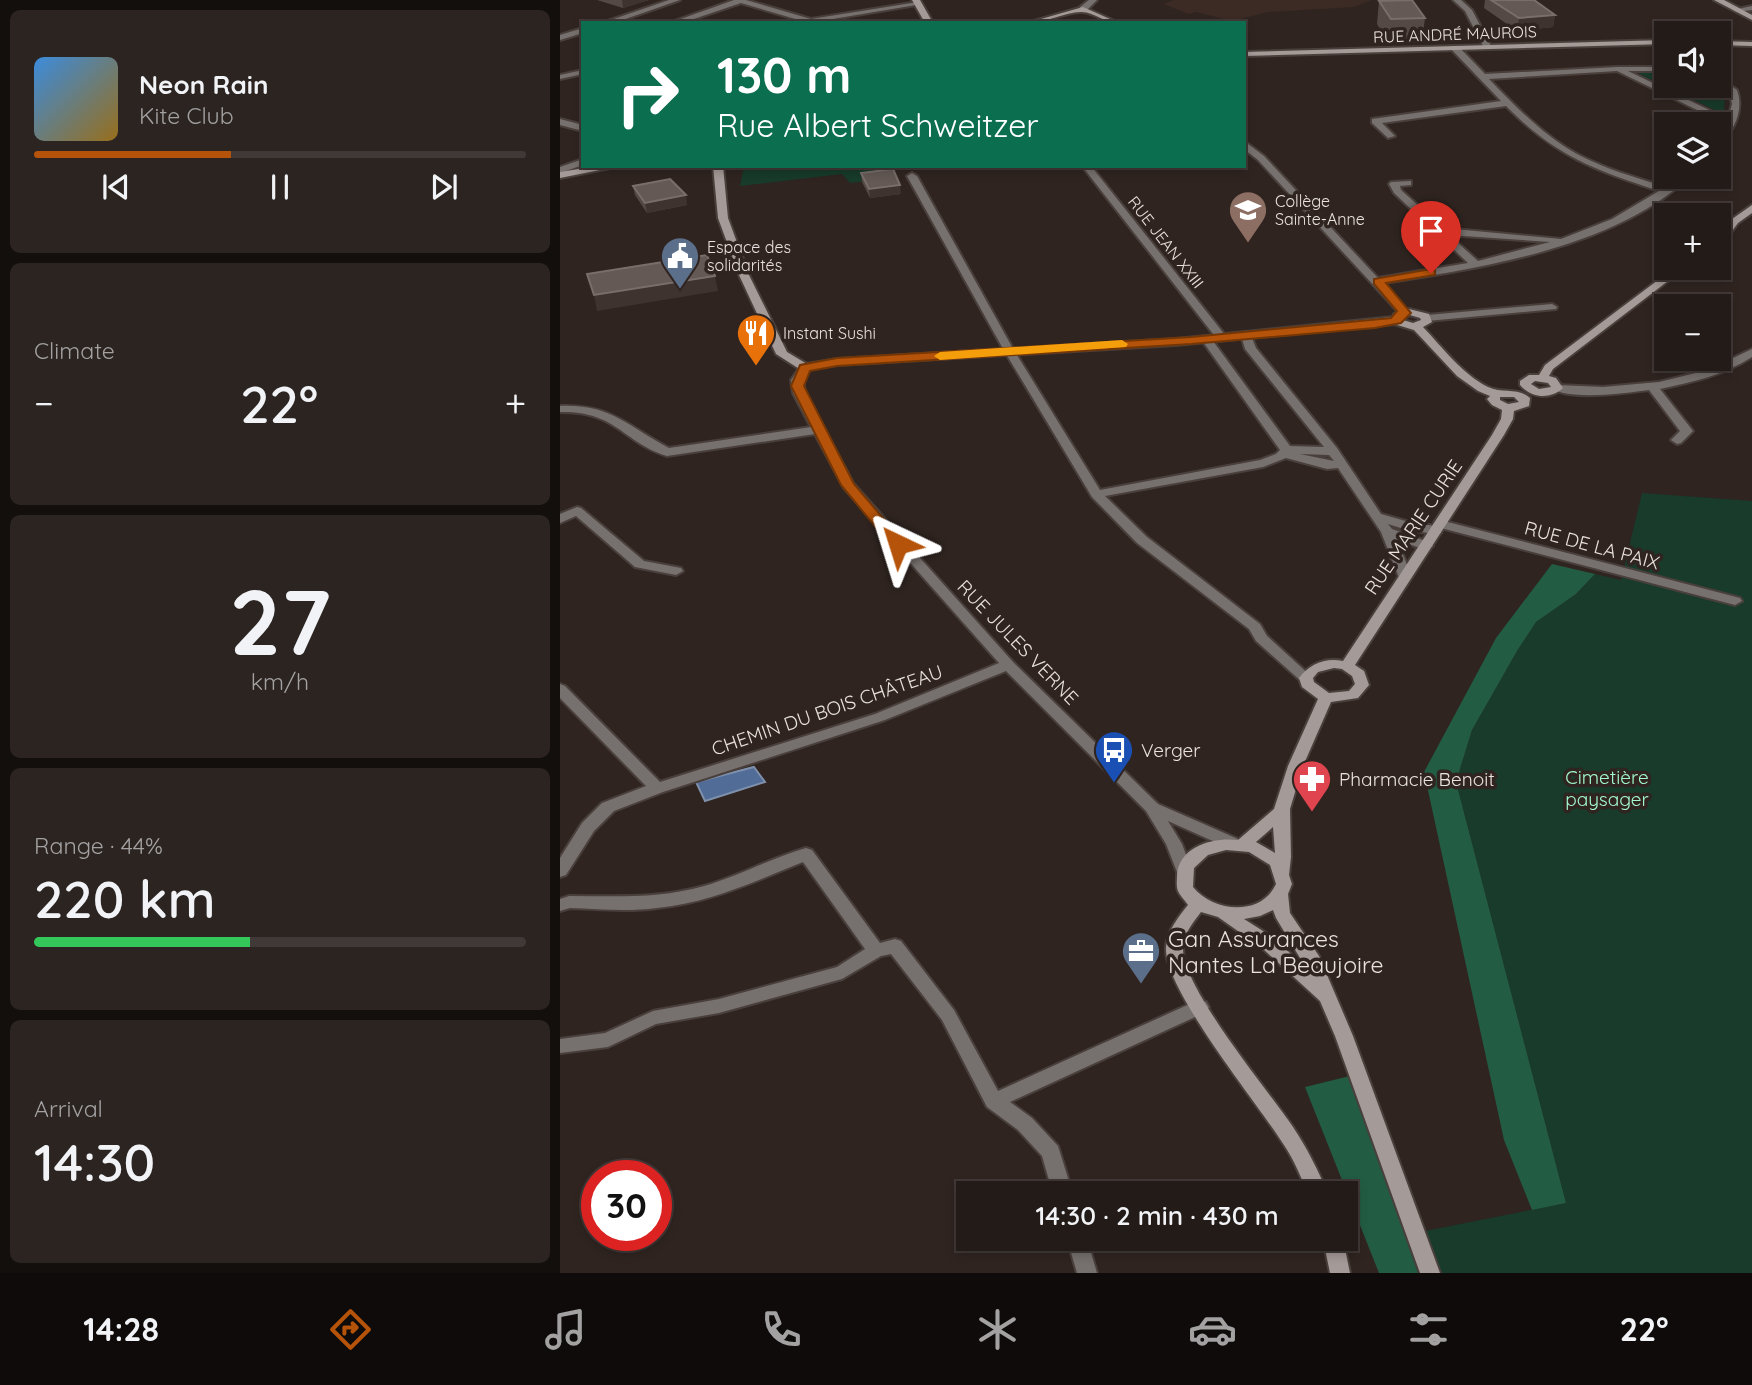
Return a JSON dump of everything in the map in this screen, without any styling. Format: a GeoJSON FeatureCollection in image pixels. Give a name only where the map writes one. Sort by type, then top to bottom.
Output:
{"type":"FeatureCollection","features":[{"type":"Feature","properties":{"kind":"main road"},"geometry":{"type":"LineString","coordinates":[[1718,0],[1752,18]]}},
{"type":"Feature","properties":{"kind":"main road"},"geometry":{"type":"LineString","coordinates":[[917,2],[928,21]]}},
{"type":"Feature","properties":{"kind":"main road"},"geometry":{"type":"LineString","coordinates":[[1038,21],[1083,9],[1110,21]]}},
{"type":"Feature","properties":{"kind":"main road","name":"RUE ANDRÉ MAUROIS"},"geometry":{"type":"LineString","coordinates":[[1246,54],[1654,42]]}},
{"type":"Feature","properties":{"kind":"main road"},"geometry":{"type":"LineString","coordinates":[[1731,44],[1752,46]]}},
{"type":"Feature","properties":{"kind":"main road"},"geometry":{"type":"LineString","coordinates":[[560,172],[597,168]]}},
{"type":"Feature","properties":{"kind":"main road"},"geometry":{"type":"LineString","coordinates":[[718,168],[723,218],[744,275],[782,354],[805,368],[837,362],[1206,339],[1418,313],[1427,318],[1425,324],[1418,327],[1404,325],[1401,316]]}},
{"type":"Feature","properties":{"kind":"main road"},"geometry":{"type":"LineString","coordinates":[[1731,226],[1752,208]]}},
{"type":"Feature","properties":{"kind":"main road"},"geometry":{"type":"LineString","coordinates":[[1731,232],[1752,220]]}},
{"type":"Feature","properties":{"kind":"main road"},"geometry":{"type":"LineString","coordinates":[[1543,377],[1549,367],[1664,280]]}},
{"type":"Feature","properties":{"kind":"main road"},"geometry":{"type":"LineString","coordinates":[[1418,327],[1472,383],[1501,393],[1521,396],[1525,401]]}},
{"type":"Feature","properties":{"kind":"main road"},"geometry":{"type":"LineString","coordinates":[[1530,377],[1543,377],[1555,382],[1557,387],[1525,401],[1522,406],[1508,408],[1495,402],[1501,393],[1524,383],[1530,377]]}},
{"type":"Feature","properties":{"kind":"main road"},"geometry":{"type":"LineString","coordinates":[[1524,383],[1531,390],[1541,393]]}},
{"type":"Feature","properties":{"kind":"main road","name":"RUE MARIE CURIE"},"geometry":{"type":"LineString","coordinates":[[1347,666],[1499,435],[1507,419],[1508,408]]}},
{"type":"Feature","properties":{"kind":"main road"},"geometry":{"type":"LineString","coordinates":[[1319,665],[1347,666],[1362,680],[1359,690],[1345,698],[1326,698],[1311,690],[1306,678],[1319,665]]}},
{"type":"Feature","properties":{"kind":"main road"},"geometry":{"type":"LineString","coordinates":[[1326,698],[1300,754],[1282,811],[1286,853],[1280,894],[1282,914],[1310,956],[1331,1002],[1430,1273]]}},
{"type":"Feature","properties":{"kind":"main road"},"geometry":{"type":"LineString","coordinates":[[1282,811],[1238,844],[1203,850],[1191,860],[1185,873],[1189,892],[1199,903],[1224,914],[1268,943],[1331,1002]]}},
{"type":"Feature","properties":{"kind":"main road"},"geometry":{"type":"LineString","coordinates":[[1238,844],[1270,856],[1282,873]]}},
{"type":"Feature","properties":{"kind":"main road"},"geometry":{"type":"LineString","coordinates":[[1224,914],[1241,915],[1257,911],[1280,894]]}},
{"type":"Feature","properties":{"kind":"main road"},"geometry":{"type":"LineString","coordinates":[[1199,903],[1184,923],[1174,948],[1178,968],[1199,1007],[1287,1133],[1311,1181]]}},
{"type":"Feature","properties":{"kind":"main road"},"geometry":{"type":"LineString","coordinates":[[1335,1251],[1340,1273]]}},
{"type":"Feature","properties":{"kind":"street"},"geometry":{"type":"LineString","coordinates":[[612,21],[676,0]]}},
{"type":"Feature","properties":{"kind":"street"},"geometry":{"type":"LineString","coordinates":[[1083,9],[1090,0]]}},
{"type":"Feature","properties":{"kind":"street"},"geometry":{"type":"LineString","coordinates":[[1457,0],[1468,10],[1487,46]]}},
{"type":"Feature","properties":{"kind":"street"},"geometry":{"type":"LineString","coordinates":[[684,21],[739,1],[811,21],[917,2]]}},
{"type":"Feature","properties":{"kind":"street"},"geometry":{"type":"LineString","coordinates":[[1737,10],[1752,8]]}},
{"type":"Feature","properties":{"kind":"street"},"geometry":{"type":"LineString","coordinates":[[560,26],[580,31]]}},
{"type":"Feature","properties":{"kind":"street"},"geometry":{"type":"LineString","coordinates":[[560,38],[580,31]]}},
{"type":"Feature","properties":{"kind":"street"},"geometry":{"type":"LineString","coordinates":[[1455,48],[1507,103],[1563,150],[1597,166],[1666,190]]}},
{"type":"Feature","properties":{"kind":"street"},"geometry":{"type":"LineString","coordinates":[[1617,69],[1708,112]]}},
{"type":"Feature","properties":{"kind":"street"},"geometry":{"type":"LineString","coordinates":[[1482,77],[1654,69]]}},
{"type":"Feature","properties":{"kind":"street"},"geometry":{"type":"LineString","coordinates":[[560,77],[581,72]]}},
{"type":"Feature","properties":{"kind":"street"},"geometry":{"type":"LineString","coordinates":[[1731,90],[1735,93],[1731,123]]}},
{"type":"Feature","properties":{"kind":"street"},"geometry":{"type":"LineString","coordinates":[[1391,136],[1375,121],[1507,103]]}},
{"type":"Feature","properties":{"kind":"street"},"geometry":{"type":"LineString","coordinates":[[560,122],[581,127]]}},
{"type":"Feature","properties":{"kind":"street"},"geometry":{"type":"LineString","coordinates":[[1246,146],[1378,281],[1401,316]]}},
{"type":"Feature","properties":{"kind":"street"},"geometry":{"type":"LineString","coordinates":[[560,172],[581,163]]}},
{"type":"Feature","properties":{"kind":"street","name":"RUE JEAN XXIII"},"geometry":{"type":"LineString","coordinates":[[1088,168],[1220,337]]}},
{"type":"Feature","properties":{"kind":"street"},"geometry":{"type":"LineString","coordinates":[[912,176],[1009,351],[1096,494],[1143,540],[1255,627],[1261,638],[1306,678]]}},
{"type":"Feature","properties":{"kind":"street"},"geometry":{"type":"LineString","coordinates":[[1408,183],[1394,184],[1397,191],[1477,266]]}},
{"type":"Feature","properties":{"kind":"street"},"geometry":{"type":"LineString","coordinates":[[1378,281],[1477,266],[1565,241],[1612,222],[1666,190]]}},
{"type":"Feature","properties":{"kind":"street"},"geometry":{"type":"LineString","coordinates":[[1438,231],[1565,241]]}},
{"type":"Feature","properties":{"kind":"street"},"geometry":{"type":"LineString","coordinates":[[1427,318],[1552,307]]}},
{"type":"Feature","properties":{"kind":"street"},"geometry":{"type":"LineString","coordinates":[[1246,335],[1251,349],[1333,452],[1378,517],[1387,532],[1405,578]]}},
{"type":"Feature","properties":{"kind":"street"},"geometry":{"type":"LineString","coordinates":[[1206,339],[1285,452],[1327,465],[1342,464]]}},
{"type":"Feature","properties":{"kind":"street"},"geometry":{"type":"LineString","coordinates":[[1557,387],[1586,391],[1697,379],[1739,363],[1752,352]]}},
{"type":"Feature","properties":{"kind":"street","name":"RUE JULES VERNE"},"geometry":{"type":"LineString","coordinates":[[805,368],[797,386],[817,430],[848,485],[872,516],[1009,665],[1152,807],[1174,844],[1185,873]]}},
{"type":"Feature","properties":{"kind":"street"},"geometry":{"type":"LineString","coordinates":[[1651,385],[1687,430],[1677,440]]}},
{"type":"Feature","properties":{"kind":"street"},"geometry":{"type":"LineString","coordinates":[[561,408],[613,416],[667,452],[817,430]]}},
{"type":"Feature","properties":{"kind":"street"},"geometry":{"type":"LineString","coordinates":[[1096,494],[1263,463],[1285,452],[1333,452]]}},
{"type":"Feature","properties":{"kind":"street"},"geometry":{"type":"LineString","coordinates":[[560,519],[577,511],[640,564],[676,571]]}},
{"type":"Feature","properties":{"kind":"street","name":"RUE DE LA PAIX"},"geometry":{"type":"LineString","coordinates":[[1378,517],[1407,526],[1438,527],[1735,601]]}},
{"type":"Feature","properties":{"kind":"street"},"geometry":{"type":"LineString","coordinates":[[1387,532],[1426,546]]}},
{"type":"Feature","properties":{"kind":"street","name":"CHEMIN DU BOIS CHÂTEAU"},"geometry":{"type":"LineString","coordinates":[[560,870],[588,827],[608,807],[657,788],[880,717],[1009,665]]}},
{"type":"Feature","properties":{"kind":"street"},"geometry":{"type":"LineString","coordinates":[[560,689],[657,788]]}},
{"type":"Feature","properties":{"kind":"street","name":"RUE JULES VERNE"},"geometry":{"type":"LineString","coordinates":[[1152,807],[1238,844]]}},
{"type":"Feature","properties":{"kind":"street"},"geometry":{"type":"LineString","coordinates":[[560,905],[569,902],[664,902],[690,897],[736,883],[806,854],[876,951]]}},
{"type":"Feature","properties":{"kind":"street"},"geometry":{"type":"LineString","coordinates":[[560,1046],[608,1040],[653,1018],[719,1006],[842,972],[876,951],[895,946],[948,1015],[994,1101],[1025,1124],[1051,1152],[1059,1181]]}},
{"type":"Feature","properties":{"kind":"street"},"geometry":{"type":"LineString","coordinates":[[994,1101],[1199,1007]]}},
{"type":"Feature","properties":{"kind":"street"},"geometry":{"type":"LineString","coordinates":[[1081,1251],[1087,1273]]}},
{"type":"Feature","properties":{"kind":"shaded area"},"geometry":{"type":"Polygon","coordinates":[[[1174,0],[1372,0],[1354,7],[1268,12],[1232,21],[1196,12],[1189,14],[1163,4],[1174,0]]]}},
{"type":"Feature","properties":{"kind":"green space"},"geometry":{"type":"Polygon","coordinates":[[[1641,71],[1654,72],[1654,81],[1639,74],[1641,71]]]}},
{"type":"Feature","properties":{"kind":"green space"},"geometry":{"type":"Polygon","coordinates":[[[1690,98],[1725,98],[1724,111],[1717,111],[1690,98]]]}},
{"type":"Feature","properties":{"kind":"green space"},"geometry":{"type":"Polygon","coordinates":[[[744,168],[886,168],[890,178],[850,183],[842,174],[740,186],[744,168]]]}},
{"type":"Feature","properties":{"kind":"green space","name":"Cimetière paysager"},"geometry":{"type":"Polygon","coordinates":[[[1642,493],[1752,501],[1752,1273],[1418,1273],[1405,1235],[1566,1203],[1456,782],[1472,730],[1536,622],[1576,594],[1595,574],[1621,580],[1642,493]]]}},
{"type":"Feature","properties":{"kind":"green space"},"geometry":{"type":"Polygon","coordinates":[[[1552,564],[1595,574],[1576,594],[1536,622],[1472,730],[1456,782],[1566,1203],[1532,1210],[1504,1140],[1424,772],[1496,638],[1552,564]]]}},
{"type":"Feature","properties":{"kind":"green space"},"geometry":{"type":"Polygon","coordinates":[[[1350,1076],[1418,1273],[1379,1273],[1358,1220],[1358,1181],[1342,1181],[1305,1087],[1350,1076]]]}},
{"type":"Feature","properties":{"kind":"water"},"geometry":{"type":"Polygon","coordinates":[[[754,767],[765,782],[705,801],[696,782],[754,767]]]}},
{"type":"Feature","properties":{"kind":"building"},"geometry":{"type":"Polygon","coordinates":[[[1412,0],[1425,18],[1391,19],[1379,1],[1412,0]]]}},
{"type":"Feature","properties":{"kind":"building"},"geometry":{"type":"Polygon","coordinates":[[[1491,0],[1534,0],[1555,15],[1519,18],[1491,0]]]}},
{"type":"Feature","properties":{"kind":"building"},"geometry":{"type":"Polygon","coordinates":[[[893,169],[900,185],[869,189],[861,173],[893,169]]]}},
{"type":"Feature","properties":{"kind":"building"},"geometry":{"type":"Polygon","coordinates":[[[670,179],[686,195],[645,203],[633,186],[670,179]]]}},
{"type":"Feature","properties":{"kind":"building"},"geometry":{"type":"Polygon","coordinates":[[[707,255],[715,276],[594,295],[587,274],[707,255]]]}},
{"type":"Feature","properties":{"kind":"slow traffic"},"geometry":{"type":"LineString","coordinates":[[940,356],[1122,344]]}},
{"type":"Feature","properties":{"kind":"place","name":"Collège Sainte-Anne"},"geometry":{"type":"Point","coordinates":[1248,244]}},
{"type":"Feature","properties":{"kind":"place","name":"Espace des solidarités"},"geometry":{"type":"Point","coordinates":[680,290]}},
{"type":"Feature","properties":{"kind":"place","name":"Instant Sushi"},"geometry":{"type":"Point","coordinates":[756,367]}},
{"type":"Feature","properties":{"kind":"place","name":"Verger"},"geometry":{"type":"Point","coordinates":[1114,784]}},
{"type":"Feature","properties":{"kind":"place","name":"Pharmacie Benoit"},"geometry":{"type":"Point","coordinates":[1312,813]}},
{"type":"Feature","properties":{"kind":"place","name":"Gan Assurances Nantes La Beaujoire"},"geometry":{"type":"Point","coordinates":[1141,985]}},
{"type":"Feature","properties":{"kind":"route"},"geometry":{"type":"LineString","coordinates":[[898,544],[848,485],[817,430],[797,386],[797,380],[805,368],[837,362],[1191,340],[1375,324],[1397,320],[1398,316],[1405,313],[1378,281],[1431,273]]}}]}
